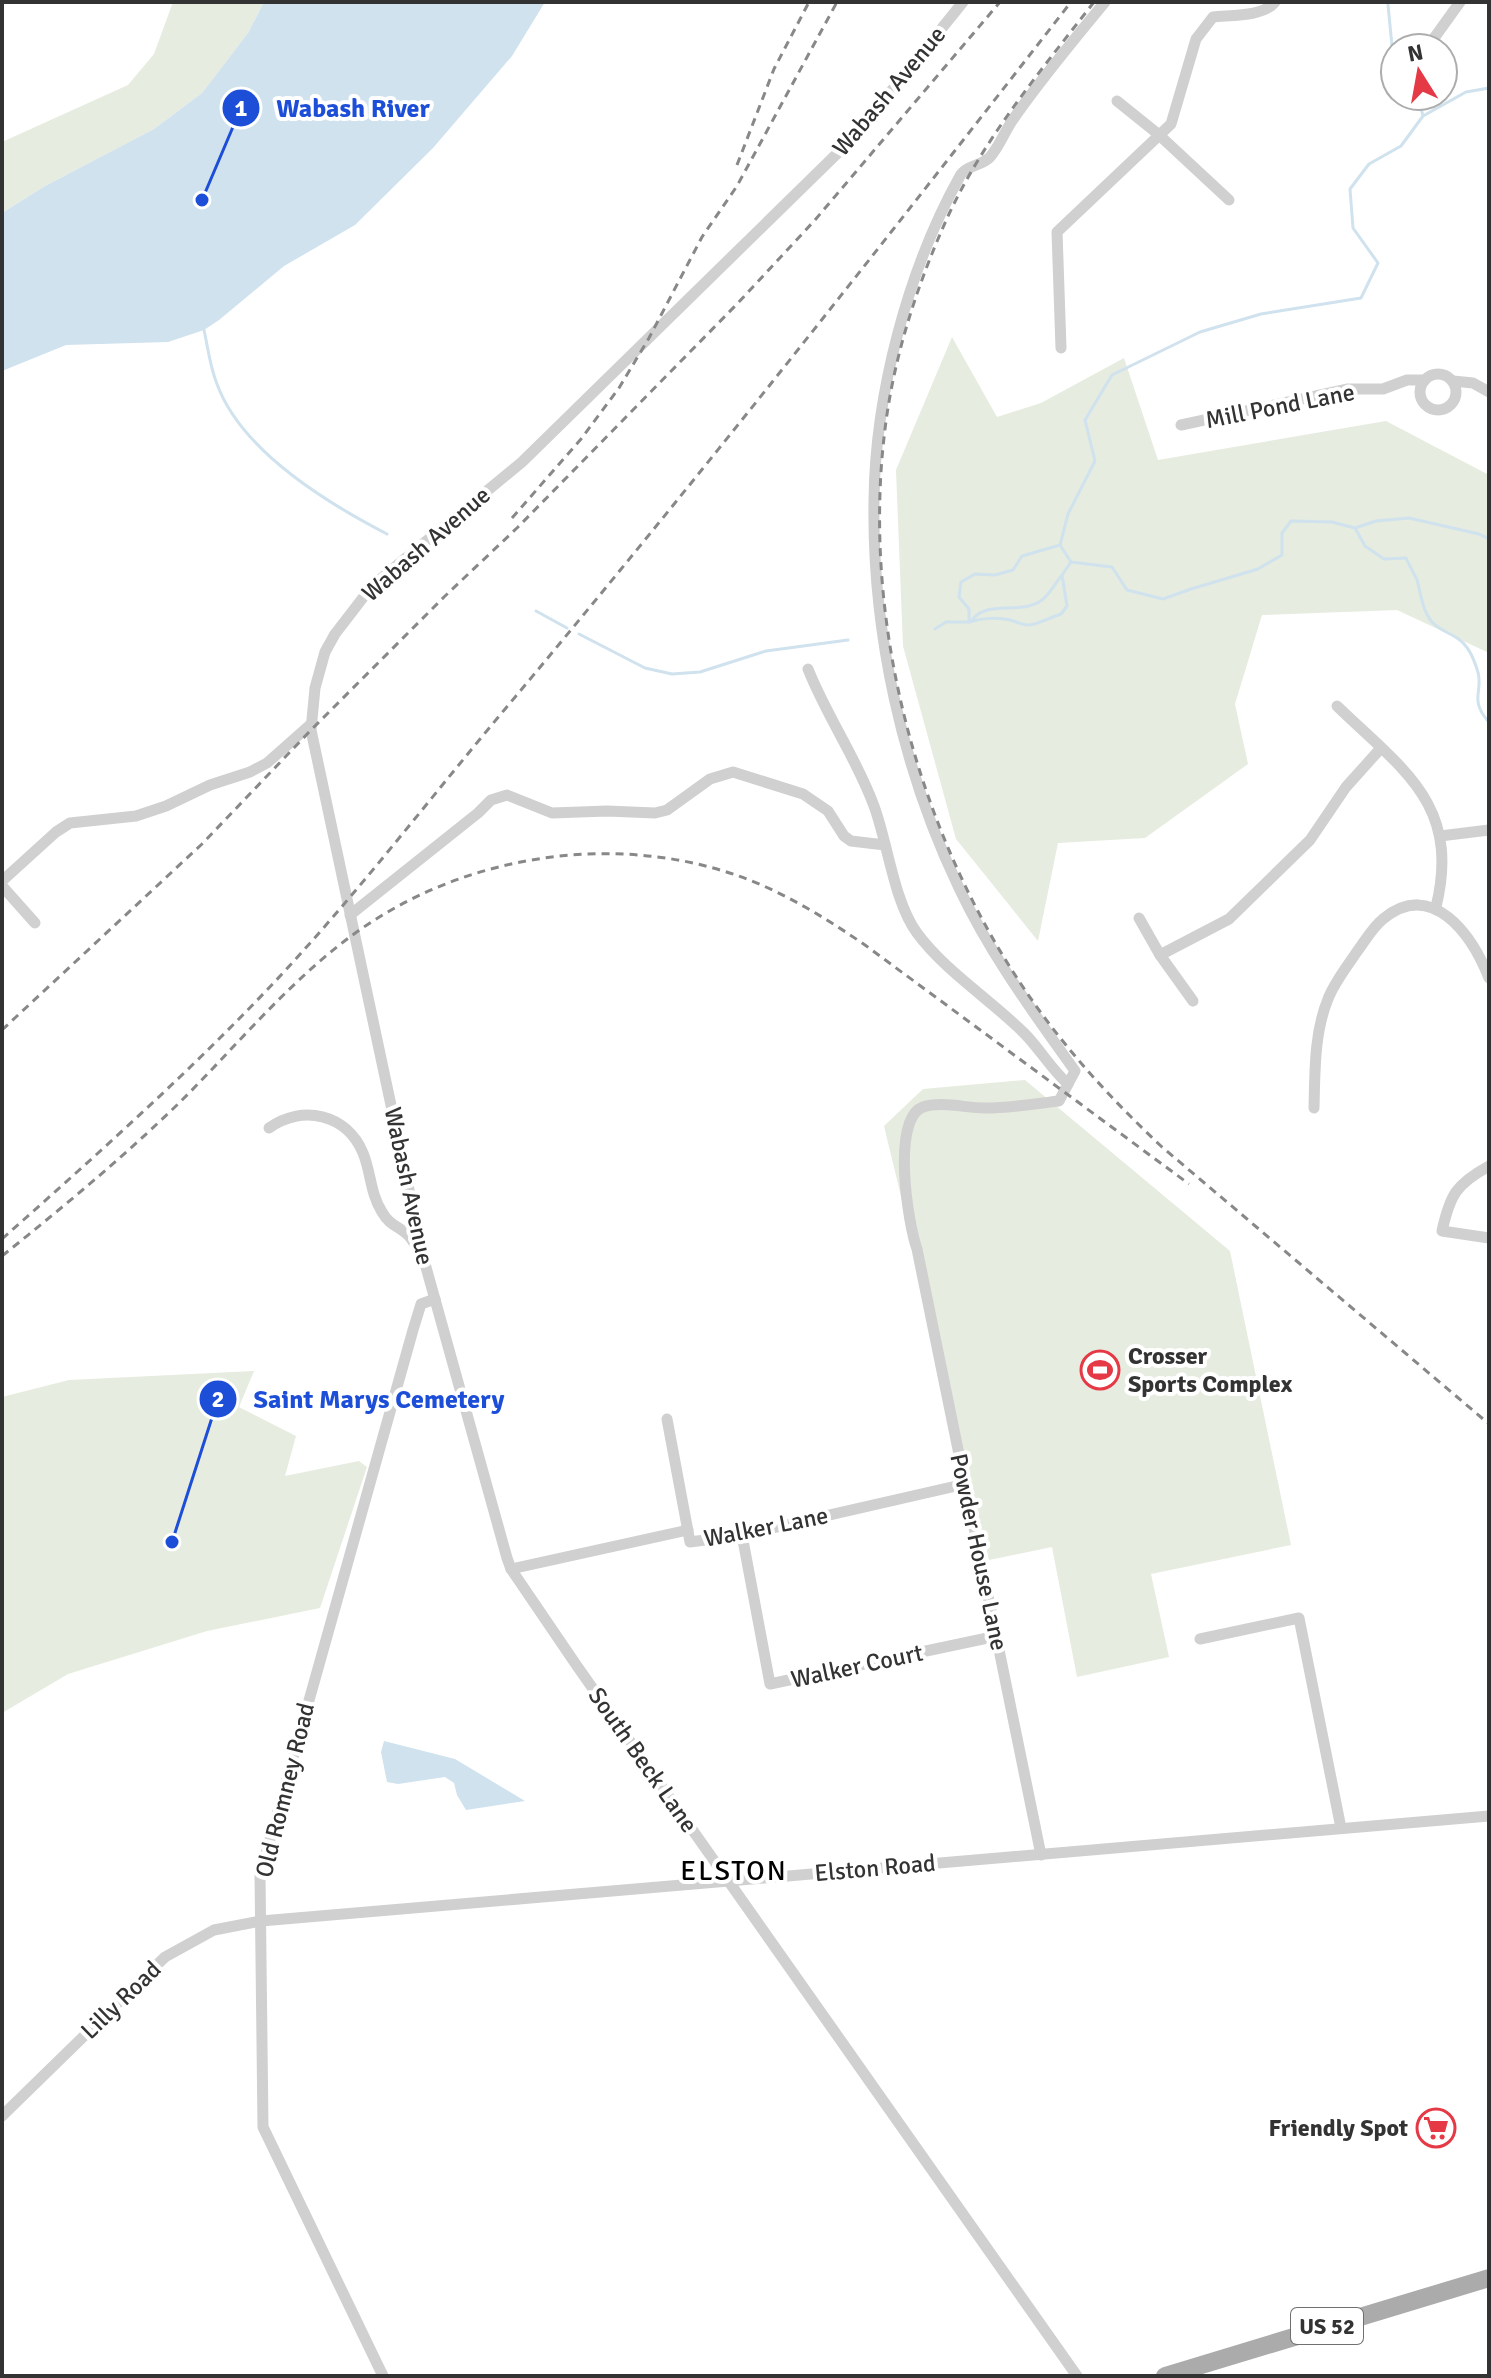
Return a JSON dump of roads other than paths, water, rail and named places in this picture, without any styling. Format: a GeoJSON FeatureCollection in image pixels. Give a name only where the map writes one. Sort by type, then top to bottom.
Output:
{"type":"FeatureCollection","features":[{"type":"Feature","properties":{"kind":"main road","name":"US 52"},"geometry":{"type":"LineString","coordinates":[[1165,2376],[1489,2278]]}},
{"type":"Feature","properties":{"kind":"street","name":"Wabash Avenue"},"geometry":{"type":"LineString","coordinates":[[435,1299],[424,1260],[311,724],[315,688],[325,652],[370,588],[522,462],[855,136],[963,2]]}},
{"type":"Feature","properties":{"kind":"street"},"geometry":{"type":"LineString","coordinates":[[808,669],[866,787],[882,829],[904,906],[918,934],[940,958],[1024,1033],[1068,1084],[1075,1071],[1030,1010],[977,924],[936,833],[916,776],[887,662],[875,557],[874,499],[879,438],[896,342],[915,279],[941,211],[963,171],[988,160],[1012,121],[1105,2]]}},
{"type":"Feature","properties":{"kind":"street"},"geometry":{"type":"LineString","coordinates":[[1061,348],[1057,232],[1171,124],[1196,39],[1213,17],[1258,13],[1275,2]]}},
{"type":"Feature","properties":{"kind":"street"},"geometry":{"type":"LineString","coordinates":[[1438,32],[1460,2]]}},
{"type":"Feature","properties":{"kind":"street"},"geometry":{"type":"LineString","coordinates":[[1117,101],[1158,134],[1229,200]]}},
{"type":"Feature","properties":{"kind":"street","name":"Mill Pond Lane"},"geometry":{"type":"LineString","coordinates":[[1181,425],[1348,389],[1383,389],[1407,380],[1425,380],[1440,374],[1453,381],[1473,383],[1489,392]]}},
{"type":"Feature","properties":{"kind":"street"},"geometry":{"type":"LineString","coordinates":[[1425,380],[1421,396],[1427,406],[1437,410],[1448,407],[1455,398],[1453,381]]}},
{"type":"Feature","properties":{"kind":"street"},"geometry":{"type":"LineString","coordinates":[[1337,706],[1399,764],[1426,797],[1440,836],[1443,861],[1436,907]]}},
{"type":"Feature","properties":{"kind":"street"},"geometry":{"type":"LineString","coordinates":[[35,923],[2,884],[56,832],[70,823],[136,816],[250,772],[267,763],[311,724]]}},
{"type":"Feature","properties":{"kind":"street"},"geometry":{"type":"LineString","coordinates":[[1160,955],[1229,919],[1310,840],[1346,787],[1381,748]]}},
{"type":"Feature","properties":{"kind":"street"},"geometry":{"type":"LineString","coordinates":[[350,915],[500,795],[516,797],[552,813],[655,813],[685,799],[710,779],[733,772],[814,800],[828,811],[844,836],[851,841],[885,845]]}},
{"type":"Feature","properties":{"kind":"street"},"geometry":{"type":"LineString","coordinates":[[1440,836],[1489,830]]}},
{"type":"Feature","properties":{"kind":"street"},"geometry":{"type":"LineString","coordinates":[[1314,1108],[1321,1021],[1328,999],[1372,930],[1388,916],[1416,905],[1436,907],[1457,925],[1480,958],[1489,978]]}},
{"type":"Feature","properties":{"kind":"street"},"geometry":{"type":"LineString","coordinates":[[1139,918],[1160,955],[1193,1001]]}},
{"type":"Feature","properties":{"kind":"street","name":"Powder House Lane"},"geometry":{"type":"LineString","coordinates":[[1041,1855],[917,1249],[911,1232],[904,1182],[909,1125],[918,1110],[926,1106],[984,1108],[1059,1101],[1068,1084]]}},
{"type":"Feature","properties":{"kind":"street"},"geometry":{"type":"LineString","coordinates":[[269,1128],[293,1115],[312,1113],[347,1130],[362,1149],[379,1208],[389,1223],[409,1235],[424,1260]]}},
{"type":"Feature","properties":{"kind":"street"},"geometry":{"type":"LineString","coordinates":[[1489,1166],[1470,1178],[1448,1203],[1442,1231],[1489,1238]]}},
{"type":"Feature","properties":{"kind":"street","name":"South Beck Lane"},"geometry":{"type":"LineString","coordinates":[[435,1299],[511,1569],[1077,2376]]}},
{"type":"Feature","properties":{"kind":"street","name":"Old Romney Road"},"geometry":{"type":"LineString","coordinates":[[383,2376],[263,2127],[260,1875],[421,1304],[435,1299]]}},
{"type":"Feature","properties":{"kind":"street","name":"Walker Lane"},"geometry":{"type":"LineString","coordinates":[[667,1419],[690,1542],[742,1535],[965,1484]]}},
{"type":"Feature","properties":{"kind":"street"},"geometry":{"type":"LineString","coordinates":[[511,1569],[688,1530]]}},
{"type":"Feature","properties":{"kind":"street","name":"Walker Court"},"geometry":{"type":"LineString","coordinates":[[742,1535],[770,1684],[997,1636]]}},
{"type":"Feature","properties":{"kind":"street"},"geometry":{"type":"LineString","coordinates":[[1200,1639],[1299,1618],[1341,1828]]}},
{"type":"Feature","properties":{"kind":"street","name":"Elston Road"},"geometry":{"type":"LineString","coordinates":[[261,1921],[1489,1816]]}},
{"type":"Feature","properties":{"kind":"street","name":"Lilly Road"},"geometry":{"type":"LineString","coordinates":[[2,2116],[165,1957],[214,1930],[261,1921]]}},
{"type":"Feature","properties":{"kind":"water"},"geometry":{"type":"Polygon","coordinates":[[[264,2],[545,2],[512,56],[433,148],[355,225],[284,266],[219,320],[204,330],[168,342],[66,345],[2,371],[2,213],[45,186],[154,129],[202,93],[248,33],[264,2]]]}},
{"type":"Feature","properties":{"kind":"water"},"geometry":{"type":"Polygon","coordinates":[[[384,1741],[455,1759],[525,1801],[466,1810],[454,1783],[445,1777],[398,1784],[387,1782],[381,1752],[384,1741]]]}},
{"type":"Feature","properties":{"kind":"waterway"},"geometry":{"type":"LineString","coordinates":[[1388,5],[1391,32]]}},
{"type":"Feature","properties":{"kind":"waterway"},"geometry":{"type":"LineString","coordinates":[[1423,116],[1466,92],[1489,88]]}},
{"type":"Feature","properties":{"kind":"waterway"},"geometry":{"type":"LineString","coordinates":[[1060,545],[1068,514],[1095,461],[1085,420],[1112,375],[1200,332],[1261,314],[1361,298],[1378,263],[1353,228],[1350,189],[1369,164],[1401,146],[1423,116],[1422,112]]}},
{"type":"Feature","properties":{"kind":"waterway"},"geometry":{"type":"LineString","coordinates":[[204,330],[217,384],[245,431],[288,472],[338,507],[387,534]]}},
{"type":"Feature","properties":{"kind":"waterway"},"geometry":{"type":"LineString","coordinates":[[935,629],[946,622],[969,622],[969,609],[959,597],[961,582],[975,574],[995,575],[1013,570],[1022,556],[1060,545],[1071,562],[1112,567],[1127,590],[1163,599],[1258,569],[1282,555],[1282,533],[1291,521],[1332,522],[1355,528],[1376,521],[1409,518],[1489,539]]}},
{"type":"Feature","properties":{"kind":"waterway"},"geometry":{"type":"LineString","coordinates":[[1355,528],[1365,546],[1384,559],[1406,558],[1431,621],[1461,641],[1472,656],[1479,676],[1479,706],[1488,721]]}},
{"type":"Feature","properties":{"kind":"waterway"},"geometry":{"type":"LineString","coordinates":[[970,622],[1000,618],[1029,625],[1061,614],[1067,606],[1062,575],[1071,562]]}},
{"type":"Feature","properties":{"kind":"waterway"},"geometry":{"type":"LineString","coordinates":[[972,620],[986,610],[1033,605],[1045,597],[1062,575]]}},
{"type":"Feature","properties":{"kind":"waterway"},"geometry":{"type":"LineString","coordinates":[[536,611],[567,628]]}},
{"type":"Feature","properties":{"kind":"waterway"},"geometry":{"type":"LineString","coordinates":[[579,634],[645,668],[672,674],[700,672],[766,651],[848,640]]}},
{"type":"Feature","properties":{"kind":"railway"},"geometry":{"type":"LineString","coordinates":[[737,165],[774,69],[809,2]]}},
{"type":"Feature","properties":{"kind":"railway"},"geometry":{"type":"LineString","coordinates":[[512,518],[581,439],[619,388],[702,237],[737,186],[837,2]]}},
{"type":"Feature","properties":{"kind":"railway"},"geometry":{"type":"LineString","coordinates":[[2,1030],[202,844],[311,730],[518,527],[738,303],[815,220],[1000,2]]}},
{"type":"Feature","properties":{"kind":"railway"},"geometry":{"type":"LineString","coordinates":[[2,1239],[202,1056],[327,924],[717,450],[1071,2]]}},
{"type":"Feature","properties":{"kind":"railway"},"geometry":{"type":"LineString","coordinates":[[1094,2],[1016,104],[963,186],[927,266],[901,346],[885,429],[880,502],[882,576],[891,650],[906,723],[928,795],[955,865],[989,931],[1027,993],[1074,1054],[1162,1147],[1489,1424]]}},
{"type":"Feature","properties":{"kind":"railway"},"geometry":{"type":"LineString","coordinates":[[2,1256],[134,1145],[288,990],[361,929],[406,902],[455,881],[506,865],[558,856],[611,854],[664,858],[716,869],[792,900],[865,945],[1189,1184]]}},
{"type":"Feature","properties":{"kind":"place","name":"Wabash River"},"geometry":{"type":"Point","coordinates":[202,200]}},
{"type":"Feature","properties":{"kind":"place","name":"Crosser Sports Complex"},"geometry":{"type":"Point","coordinates":[1100,1370]}},
{"type":"Feature","properties":{"kind":"place","name":"Saint Marys Cemetery"},"geometry":{"type":"Point","coordinates":[172,1542]}},
{"type":"Feature","properties":{"kind":"place","name":"Friendly Spot"},"geometry":{"type":"Point","coordinates":[1436,2128]}},
{"type":"Feature","properties":{"kind":"district","name":"ELSTON"},"geometry":{"type":"Point","coordinates":[734,1870]}}]}
